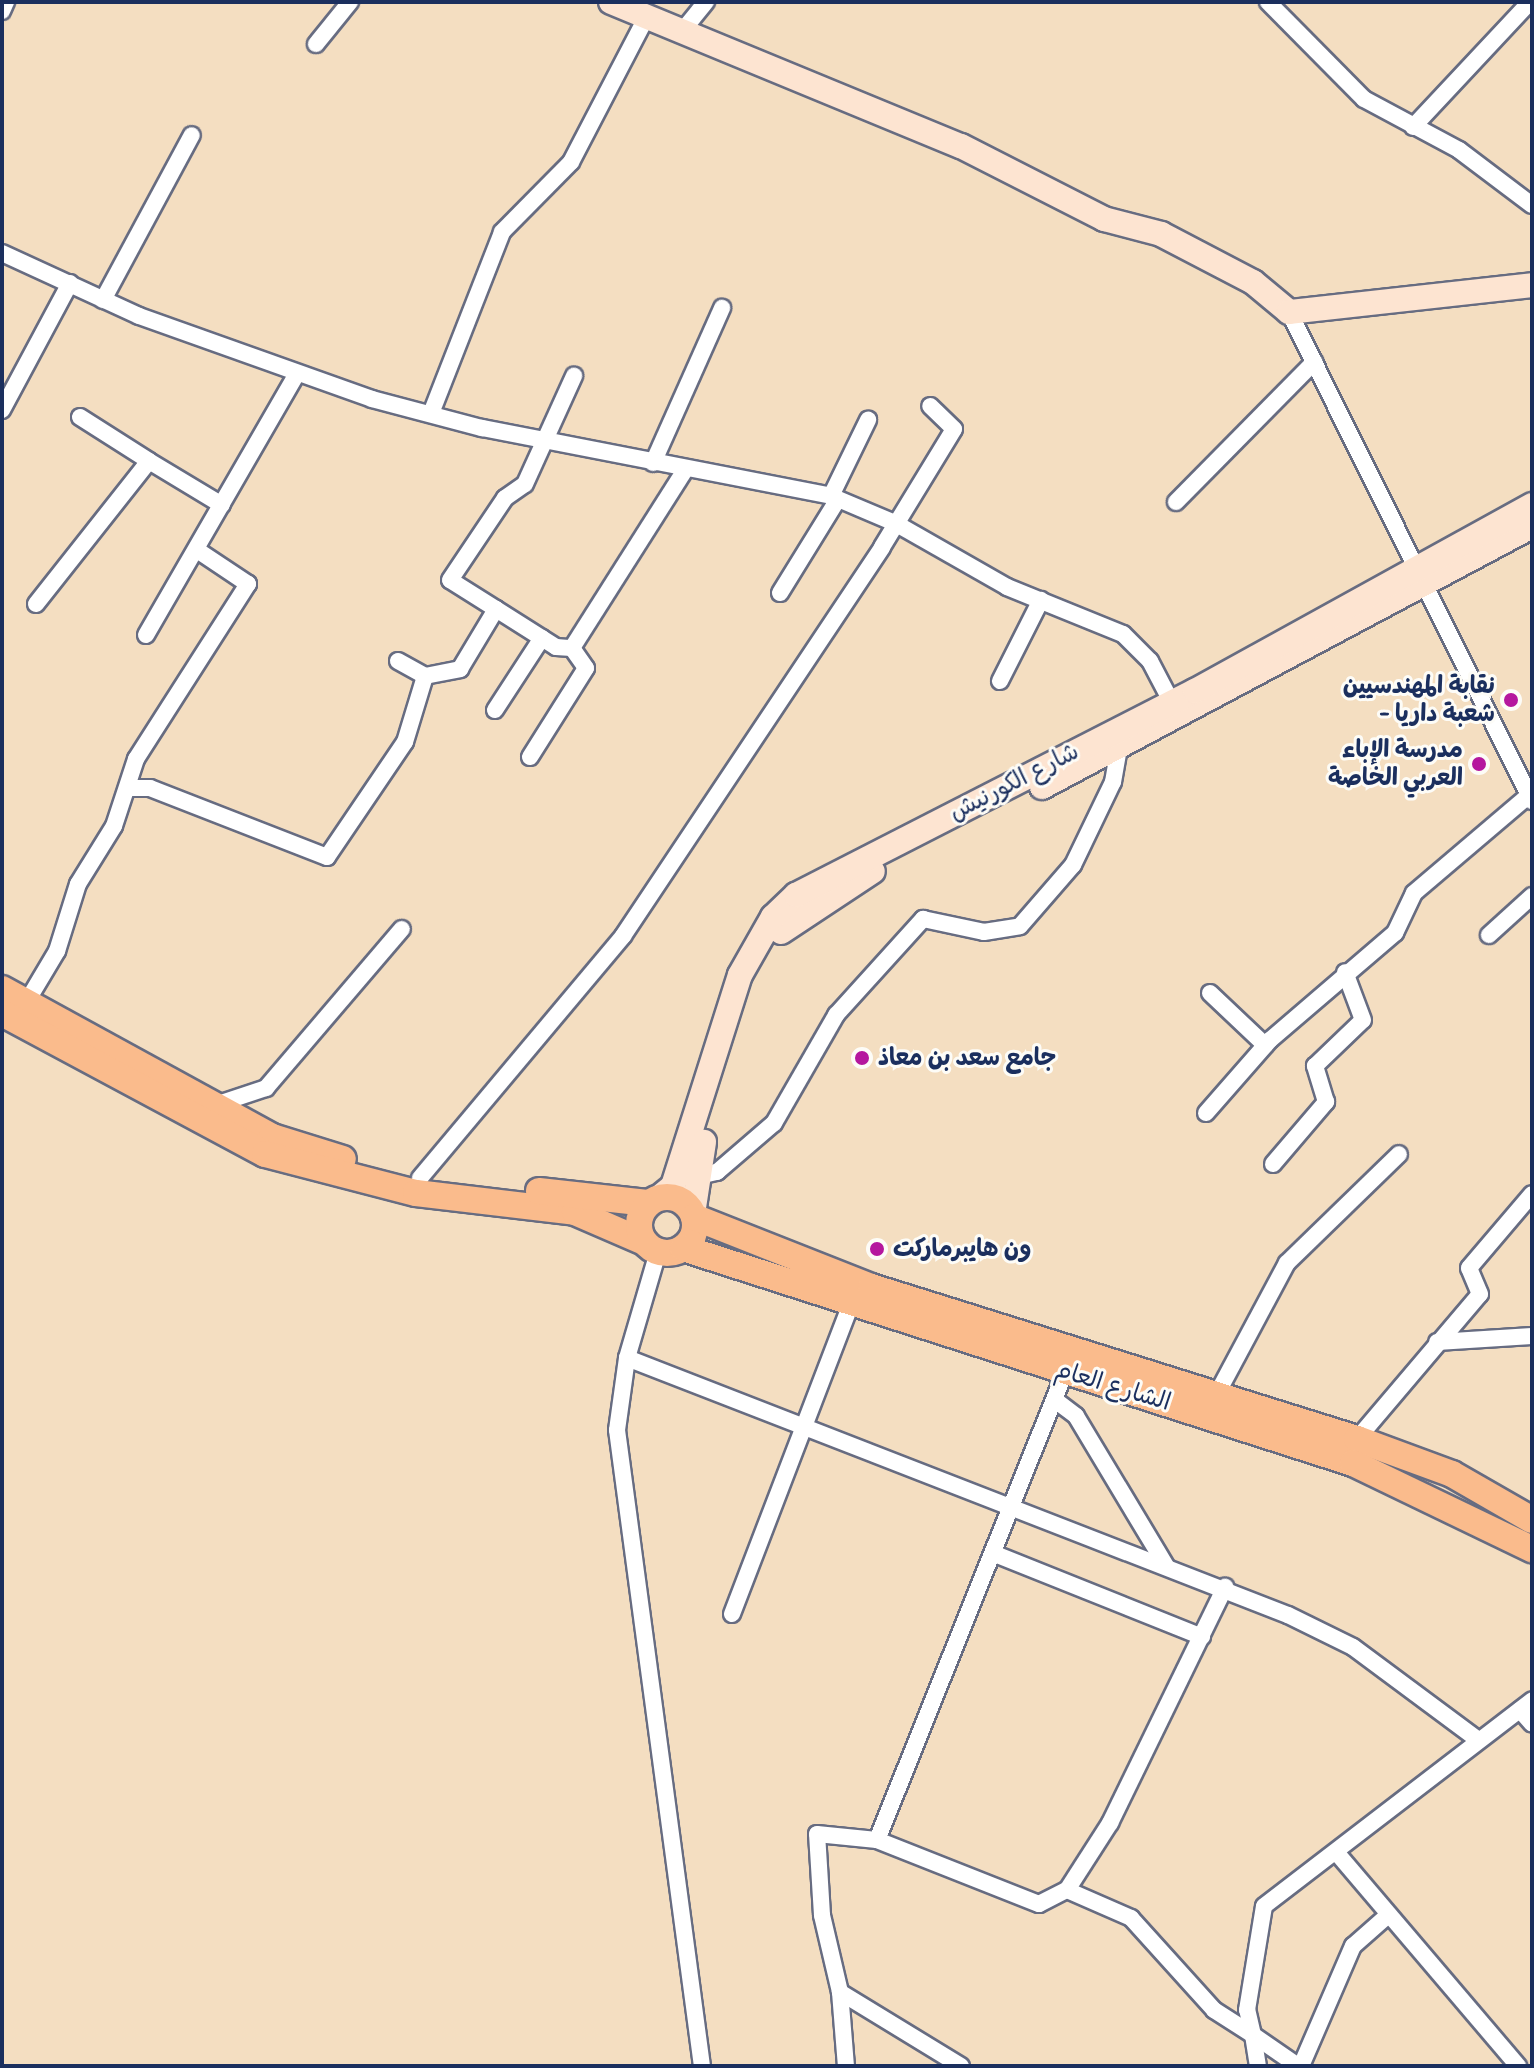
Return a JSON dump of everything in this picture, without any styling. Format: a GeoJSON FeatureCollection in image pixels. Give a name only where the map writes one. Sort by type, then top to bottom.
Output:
{"type":"FeatureCollection","features":[{"type":"Feature","properties":{"kind":"main road"},"geometry":{"type":"LineString","coordinates":[[611,2],[684,29],[961,146],[1104,219],[1161,234],[1253,282],[1289,312],[1532,285]]}},
{"type":"Feature","properties":{"kind":"main road","name":"شارع الكورنيش"},"geometry":{"type":"LineString","coordinates":[[693,1216],[695,1177],[755,979],[781,930],[858,878],[1119,748],[1420,575],[1532,505]]}},
{"type":"Feature","properties":{"kind":"main road","name":"شارع الكورنيش"},"geometry":{"type":"LineString","coordinates":[[652,1201],[673,1186],[740,975],[784,906],[849,865],[1420,575],[1532,526]]}},
{"type":"Feature","properties":{"kind":"main road"},"geometry":{"type":"LineString","coordinates":[[2,989],[14,1008],[195,1105]]}},
{"type":"Feature","properties":{"kind":"main road","name":"الشارع العام"},"geometry":{"type":"LineString","coordinates":[[195,1105],[272,1137],[420,1178],[652,1201],[678,1199],[693,1216],[863,1298],[1065,1372],[1353,1463],[1532,1549]]}},
{"type":"Feature","properties":{"kind":"main road","name":"الشارع العام"},"geometry":{"type":"LineString","coordinates":[[195,1105],[265,1154],[416,1193],[575,1212],[662,1247],[1218,1392],[1452,1474],[1532,1520]]}},
{"type":"Feature","properties":{"kind":"main road"},"geometry":{"type":"LineString","coordinates":[[652,1201],[639,1228],[662,1247],[693,1216]]}},
{"type":"Feature","properties":{"kind":"street"},"geometry":{"type":"LineString","coordinates":[[2,11],[6,2]]}},
{"type":"Feature","properties":{"kind":"street"},"geometry":{"type":"LineString","coordinates":[[316,44],[350,2]]}},
{"type":"Feature","properties":{"kind":"street"},"geometry":{"type":"LineString","coordinates":[[684,29],[706,2]]}},
{"type":"Feature","properties":{"kind":"street"},"geometry":{"type":"LineString","coordinates":[[1268,2],[1364,99],[1459,150],[1532,205]]}},
{"type":"Feature","properties":{"kind":"street"},"geometry":{"type":"LineString","coordinates":[[1413,127],[1530,2]]}},
{"type":"Feature","properties":{"kind":"street"},"geometry":{"type":"LineString","coordinates":[[432,411],[502,232],[571,162],[647,16]]}},
{"type":"Feature","properties":{"kind":"street"},"geometry":{"type":"LineString","coordinates":[[103,300],[192,135]]}},
{"type":"Feature","properties":{"kind":"street"},"geometry":{"type":"LineString","coordinates":[[2,253],[103,300],[296,375],[546,441],[834,498],[895,523],[1041,600],[1123,634],[1150,661],[1172,703]]}},
{"type":"Feature","properties":{"kind":"street"},"geometry":{"type":"LineString","coordinates":[[2,410],[70,283]]}},
{"type":"Feature","properties":{"kind":"street"},"geometry":{"type":"LineString","coordinates":[[653,463],[722,308]]}},
{"type":"Feature","properties":{"kind":"street"},"geometry":{"type":"LineString","coordinates":[[1289,312],[1526,793]]}},
{"type":"Feature","properties":{"kind":"street"},"geometry":{"type":"LineString","coordinates":[[1176,502],[1314,362]]}},
{"type":"Feature","properties":{"kind":"street"},"geometry":{"type":"LineString","coordinates":[[146,635],[296,375]]}},
{"type":"Feature","properties":{"kind":"street"},"geometry":{"type":"LineString","coordinates":[[530,757],[586,668],[572,648],[542,638],[450,580],[505,498],[525,484],[574,376]]}},
{"type":"Feature","properties":{"kind":"street"},"geometry":{"type":"LineString","coordinates":[[420,1178],[623,936],[954,429],[930,406]]}},
{"type":"Feature","properties":{"kind":"street"},"geometry":{"type":"LineString","coordinates":[[80,417],[222,505]]}},
{"type":"Feature","properties":{"kind":"street"},"geometry":{"type":"LineString","coordinates":[[780,593],[834,498],[868,420]]}},
{"type":"Feature","properties":{"kind":"street"},"geometry":{"type":"LineString","coordinates":[[36,604],[149,461]]}},
{"type":"Feature","properties":{"kind":"street"},"geometry":{"type":"LineString","coordinates":[[572,648],[685,470]]}},
{"type":"Feature","properties":{"kind":"street"},"geometry":{"type":"LineString","coordinates":[[14,1008],[128,788],[148,738],[248,584],[197,550]]}},
{"type":"Feature","properties":{"kind":"street"},"geometry":{"type":"LineString","coordinates":[[1000,681],[1041,600]]}},
{"type":"Feature","properties":{"kind":"street"},"geometry":{"type":"LineString","coordinates":[[398,661],[425,676],[460,669],[496,609]]}},
{"type":"Feature","properties":{"kind":"street"},"geometry":{"type":"LineString","coordinates":[[495,710],[542,638]]}},
{"type":"Feature","properties":{"kind":"street"},"geometry":{"type":"LineString","coordinates":[[128,788],[150,788],[327,857],[405,742],[425,676]]}},
{"type":"Feature","properties":{"kind":"street"},"geometry":{"type":"LineString","coordinates":[[695,1177],[717,1172],[774,1123],[836,1015],[923,919],[984,932],[1020,926],[1073,865],[1113,782],[1119,748]]}},
{"type":"Feature","properties":{"kind":"street"},"geometry":{"type":"LineString","coordinates":[[1206,1113],[1265,1045],[1345,972],[1395,933],[1414,893],[1526,793],[1532,773]]}},
{"type":"Feature","properties":{"kind":"street"},"geometry":{"type":"LineString","coordinates":[[1489,935],[1532,896]]}},
{"type":"Feature","properties":{"kind":"street"},"geometry":{"type":"LineString","coordinates":[[195,1105],[266,1088],[402,929]]}},
{"type":"Feature","properties":{"kind":"street"},"geometry":{"type":"LineString","coordinates":[[1273,1164],[1326,1102],[1315,1066],[1363,1020],[1345,972]]}},
{"type":"Feature","properties":{"kind":"street"},"geometry":{"type":"LineString","coordinates":[[1210,993],[1265,1045]]}},
{"type":"Feature","properties":{"kind":"street"},"geometry":{"type":"LineString","coordinates":[[1218,1392],[1287,1263],[1399,1154]]}},
{"type":"Feature","properties":{"kind":"street"},"geometry":{"type":"LineString","coordinates":[[1357,1439],[1480,1294],[1469,1268],[1532,1194]]}},
{"type":"Feature","properties":{"kind":"street"},"geometry":{"type":"LineString","coordinates":[[662,1247],[627,1358],[617,1430],[702,2066]]}},
{"type":"Feature","properties":{"kind":"street"},"geometry":{"type":"LineString","coordinates":[[732,1614],[804,1430],[863,1298]]}},
{"type":"Feature","properties":{"kind":"street"},"geometry":{"type":"LineString","coordinates":[[1437,1342],[1532,1336]]}},
{"type":"Feature","properties":{"kind":"street"},"geometry":{"type":"LineString","coordinates":[[627,1358],[1012,1510],[1225,1587],[1353,1647],[1478,1740]]}},
{"type":"Feature","properties":{"kind":"street"},"geometry":{"type":"LineString","coordinates":[[877,1840],[995,1554],[1065,1372]]}},
{"type":"Feature","properties":{"kind":"street"},"geometry":{"type":"LineString","coordinates":[[1055,1400],[1076,1416],[1166,1566]]}},
{"type":"Feature","properties":{"kind":"street"},"geometry":{"type":"LineString","coordinates":[[995,1554],[1202,1637]]}},
{"type":"Feature","properties":{"kind":"street"},"geometry":{"type":"LineString","coordinates":[[846,2066],[840,1992],[822,1915],[817,1834],[877,1840],[1039,1904],[1067,1890],[1110,1823],[1225,1587]]}},
{"type":"Feature","properties":{"kind":"street"},"geometry":{"type":"LineString","coordinates":[[1258,2066],[1247,2010],[1264,1906],[1526,1705],[1532,1724]]}},
{"type":"Feature","properties":{"kind":"street"},"geometry":{"type":"LineString","coordinates":[[1336,1852],[1387,1916],[1518,2066]]}},
{"type":"Feature","properties":{"kind":"street"},"geometry":{"type":"LineString","coordinates":[[1067,1890],[1131,1918],[1214,2010],[1300,2066],[1353,1946],[1387,1916]]}},
{"type":"Feature","properties":{"kind":"street"},"geometry":{"type":"LineString","coordinates":[[840,1992],[961,2066]]}},
{"type":"Feature","properties":{"kind":"street"},"geometry":{"type":"LineString","coordinates":[[924,2066],[937,2052]]}},
{"type":"Feature","properties":{"kind":"place","name":"نقابة المهندسيين - شعبة داريا"},"geometry":{"type":"Point","coordinates":[1511,700]}},
{"type":"Feature","properties":{"kind":"place","name":"مدرسة الإباء العربي الخاصة"},"geometry":{"type":"Point","coordinates":[1479,764]}},
{"type":"Feature","properties":{"kind":"place","name":"جامع سعد بن معاذ"},"geometry":{"type":"Point","coordinates":[862,1058]}},
{"type":"Feature","properties":{"kind":"place","name":"ون هايبرماركت"},"geometry":{"type":"Point","coordinates":[877,1249]}}]}
